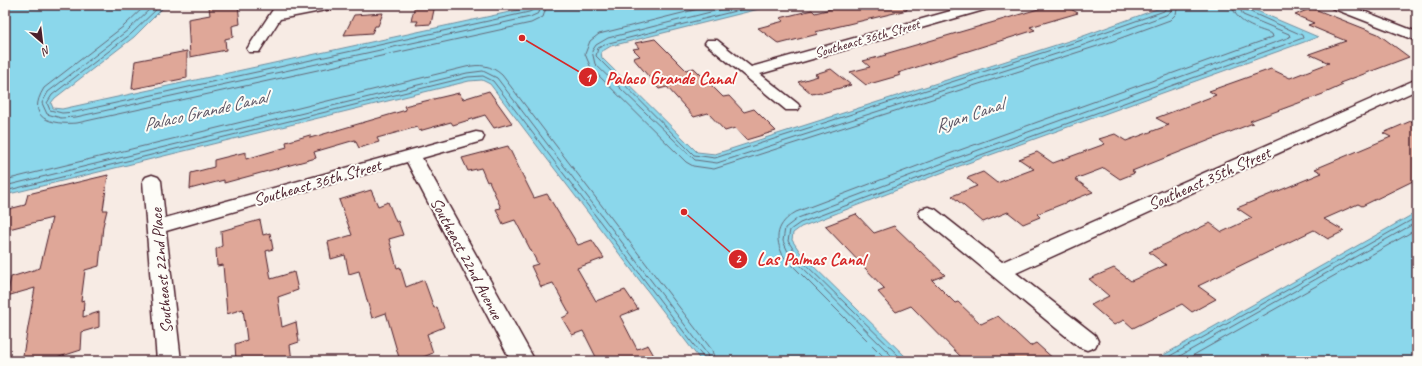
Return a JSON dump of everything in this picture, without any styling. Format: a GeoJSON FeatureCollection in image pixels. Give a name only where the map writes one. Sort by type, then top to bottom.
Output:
{"type":"FeatureCollection","features":[{"type":"Feature","properties":{"kind":"street"},"geometry":{"type":"LineString","coordinates":[[254,49],[279,11],[331,5]]}},
{"type":"Feature","properties":{"kind":"street","name":"Southeast 36th Street"},"geometry":{"type":"LineString","coordinates":[[749,72],[986,5]]}},
{"type":"Feature","properties":{"kind":"street"},"geometry":{"type":"LineString","coordinates":[[1338,5],[1417,37]]}},
{"type":"Feature","properties":{"kind":"street"},"geometry":{"type":"LineString","coordinates":[[712,43],[792,106]]}},
{"type":"Feature","properties":{"kind":"street","name":"Southeast 35th Street"},"geometry":{"type":"LineString","coordinates":[[1001,272],[1417,84]]}},
{"type":"Feature","properties":{"kind":"street","name":"Southeast 36th Street"},"geometry":{"type":"LineString","coordinates":[[157,227],[476,137]]}},
{"type":"Feature","properties":{"kind":"street","name":"Southeast 22nd Avenue"},"geometry":{"type":"LineString","coordinates":[[412,155],[523,361]]}},
{"type":"Feature","properties":{"kind":"street","name":"Southeast 22nd Place"},"geometry":{"type":"LineString","coordinates":[[152,181],[169,361]]}},
{"type":"Feature","properties":{"kind":"street"},"geometry":{"type":"LineString","coordinates":[[928,213],[1086,341]]}},
{"type":"Feature","properties":{"kind":"water","name":"Ryan Canal"},"geometry":{"type":"Polygon","coordinates":[[[5,5],[166,5],[134,37],[55,98],[51,103],[53,108],[62,109],[528,8],[534,5],[775,5],[611,46],[601,52],[602,58],[697,152],[715,154],[1078,38],[1168,5],[1243,5],[1318,37],[954,168],[801,227],[793,233],[792,240],[802,255],[910,361],[701,361],[490,84],[482,80],[469,81],[5,195],[5,5]]]}},
{"type":"Feature","properties":{"kind":"water"},"geometry":{"type":"Polygon","coordinates":[[[1417,212],[1417,361],[1153,361],[1417,212]]]}},
{"type":"Feature","properties":{"kind":"building"},"geometry":{"type":"Polygon","coordinates":[[[219,5],[238,5],[240,24],[232,26],[233,37],[225,39],[226,50],[190,57],[188,19],[210,15],[209,7],[219,5]]]}},
{"type":"Feature","properties":{"kind":"building"},"geometry":{"type":"Polygon","coordinates":[[[415,5],[435,5],[431,24],[416,25],[418,21],[411,21],[415,5]]]}},
{"type":"Feature","properties":{"kind":"building"},"geometry":{"type":"Polygon","coordinates":[[[846,5],[906,5],[907,10],[815,32],[818,34],[779,44],[758,28],[784,21],[780,18],[812,10],[815,13],[846,5]]]}},
{"type":"Feature","properties":{"kind":"building"},"geometry":{"type":"Polygon","coordinates":[[[1052,5],[1063,5],[1078,13],[1030,27],[1035,30],[898,73],[901,75],[866,85],[850,72],[870,67],[863,61],[1052,5]]]}},
{"type":"Feature","properties":{"kind":"building"},"geometry":{"type":"Polygon","coordinates":[[[1312,8],[1378,34],[1409,57],[1340,83],[1343,85],[1250,121],[1253,123],[1132,171],[1135,173],[1120,179],[1104,168],[1075,179],[1093,192],[1037,214],[1040,217],[1023,224],[1008,212],[983,222],[952,196],[977,186],[967,178],[983,172],[997,183],[1034,169],[1019,159],[1037,152],[1053,163],[1105,144],[1099,139],[1115,134],[1126,141],[1169,125],[1156,118],[1216,95],[1209,91],[1271,69],[1290,78],[1329,63],[1309,54],[1346,41],[1308,25],[1314,23],[1295,15],[1312,8]]]}},
{"type":"Feature","properties":{"kind":"building"},"geometry":{"type":"Polygon","coordinates":[[[383,13],[378,26],[375,26],[372,33],[344,35],[354,15],[383,13]]]}},
{"type":"Feature","properties":{"kind":"building"},"geometry":{"type":"Polygon","coordinates":[[[655,39],[686,70],[694,68],[723,97],[729,96],[744,112],[754,109],[776,131],[746,140],[735,128],[725,131],[708,113],[694,117],[667,87],[659,89],[633,58],[640,56],[633,49],[639,48],[635,43],[655,39]]]}},
{"type":"Feature","properties":{"kind":"building"},"geometry":{"type":"Polygon","coordinates":[[[187,51],[187,78],[132,89],[135,61],[187,51]]]}},
{"type":"Feature","properties":{"kind":"building"},"geometry":{"type":"Polygon","coordinates":[[[831,69],[851,85],[822,93],[812,94],[798,82],[818,76],[815,74],[831,69]]]}},
{"type":"Feature","properties":{"kind":"building"},"geometry":{"type":"Polygon","coordinates":[[[489,91],[512,123],[494,128],[485,115],[453,125],[451,122],[419,131],[417,127],[377,138],[379,142],[359,148],[355,140],[314,152],[316,158],[224,183],[224,180],[190,189],[191,173],[214,167],[214,160],[246,152],[246,159],[287,147],[286,142],[310,135],[310,138],[406,110],[404,106],[459,93],[463,99],[489,91]]]}},
{"type":"Feature","properties":{"kind":"building"},"geometry":{"type":"Polygon","coordinates":[[[1411,121],[1417,124],[1417,179],[1362,206],[1358,204],[1324,219],[1344,231],[1328,239],[1314,230],[1198,286],[1216,299],[1192,312],[1182,304],[1133,328],[1124,320],[1114,325],[1091,305],[1109,296],[1089,279],[1114,268],[1131,281],[1166,265],[1149,252],[1210,223],[1222,232],[1252,218],[1237,208],[1322,173],[1315,169],[1391,137],[1383,133],[1411,121]]]}},
{"type":"Feature","properties":{"kind":"building"},"geometry":{"type":"Polygon","coordinates":[[[508,146],[534,198],[547,194],[578,245],[592,240],[604,258],[577,268],[596,301],[625,290],[638,309],[620,316],[637,349],[648,345],[657,361],[598,361],[583,331],[572,335],[562,318],[570,314],[553,283],[541,287],[531,266],[538,264],[515,220],[503,224],[496,209],[501,208],[489,181],[487,182],[481,168],[468,171],[462,158],[508,146]]]}},
{"type":"Feature","properties":{"kind":"building"},"geometry":{"type":"Polygon","coordinates":[[[108,175],[103,210],[107,210],[103,226],[99,266],[85,270],[81,301],[84,300],[83,317],[99,312],[99,327],[82,332],[81,350],[47,361],[22,361],[35,288],[7,296],[11,277],[40,268],[52,218],[5,230],[5,210],[25,205],[28,194],[108,175]]]}},
{"type":"Feature","properties":{"kind":"building"},"geometry":{"type":"Polygon","coordinates":[[[371,190],[378,206],[388,202],[396,222],[398,221],[403,235],[389,239],[397,268],[400,267],[406,287],[424,280],[434,308],[437,307],[444,327],[427,334],[433,353],[414,361],[400,361],[386,313],[372,318],[359,271],[349,274],[345,255],[331,259],[328,242],[352,235],[339,200],[371,190]]]}},
{"type":"Feature","properties":{"kind":"building"},"geometry":{"type":"Polygon","coordinates":[[[856,214],[874,233],[894,226],[945,275],[932,280],[955,303],[958,302],[981,324],[998,316],[1030,346],[1036,343],[1056,361],[965,361],[911,306],[896,312],[878,292],[885,289],[825,226],[856,214]]]}},
{"type":"Feature","properties":{"kind":"building"},"geometry":{"type":"Polygon","coordinates":[[[260,220],[263,235],[270,233],[273,249],[266,251],[271,279],[294,272],[298,290],[278,297],[282,327],[296,322],[299,342],[290,345],[292,361],[236,361],[235,344],[247,340],[243,309],[227,314],[223,265],[217,266],[216,249],[222,246],[221,231],[260,220]]]}},
{"type":"Feature","properties":{"kind":"place","name":"Palaco Grande Canal"},"geometry":{"type":"Point","coordinates":[522,38]}},
{"type":"Feature","properties":{"kind":"place","name":"Las Palmas Canal"},"geometry":{"type":"Point","coordinates":[684,212]}}]}
